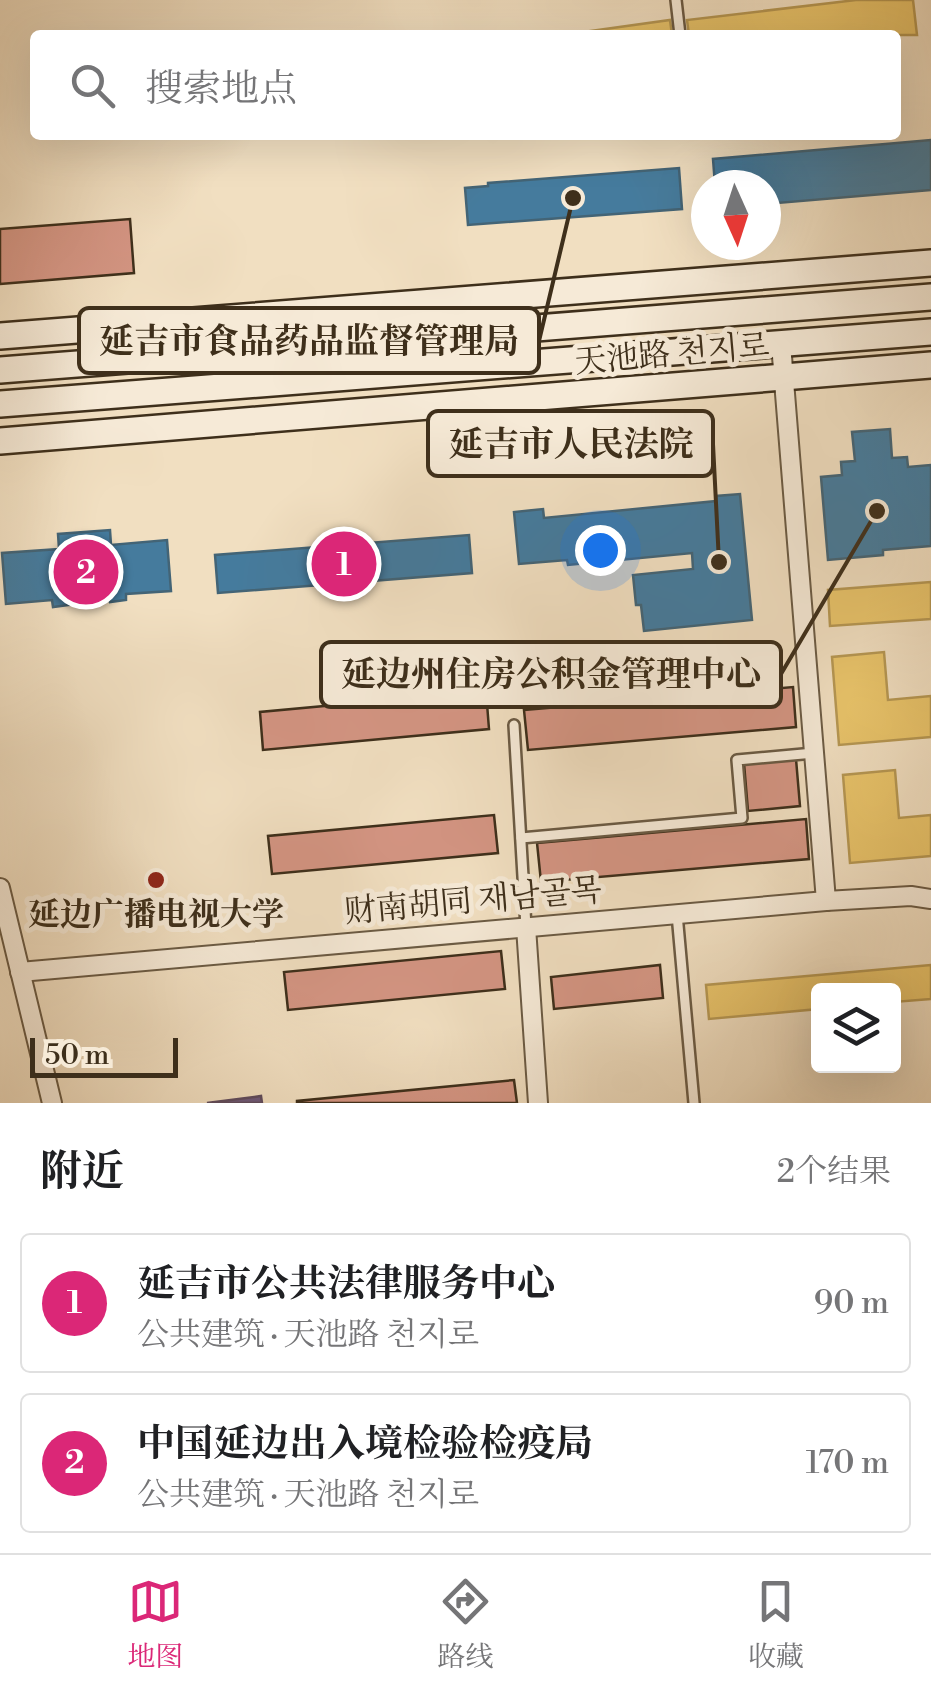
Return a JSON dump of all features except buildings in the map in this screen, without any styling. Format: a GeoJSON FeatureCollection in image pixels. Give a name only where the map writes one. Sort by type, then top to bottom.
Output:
{"type":"FeatureCollection","features":[{"type":"Feature","properties":{"kind":"street"},"geometry":{"type":"LineString","coordinates":[[0,336],[931,263]]}},
{"type":"Feature","properties":{"kind":"street","name":"天池路 천지로"},"geometry":{"type":"LineString","coordinates":[[0,370],[931,296]]}},
{"type":"Feature","properties":{"kind":"street","name":"天池路 천지로"},"geometry":{"type":"LineString","coordinates":[[0,404],[931,332]]}},
{"type":"Feature","properties":{"kind":"street"},"geometry":{"type":"LineString","coordinates":[[781,344],[826,901]]}},
{"type":"Feature","properties":{"kind":"street","name":"天池路 천지로"},"geometry":{"type":"LineString","coordinates":[[0,442],[931,365]]}},
{"type":"Feature","properties":{"kind":"street"},"geometry":{"type":"LineString","coordinates":[[0,888],[52,1103]]}},
{"type":"Feature","properties":{"kind":"street","name":"财南胡同 재남골목"},"geometry":{"type":"LineString","coordinates":[[20,972],[826,901],[931,898]]}},
{"type":"Feature","properties":{"kind":"street"},"geometry":{"type":"LineString","coordinates":[[526,926],[538,1103]]}},
{"type":"Feature","properties":{"kind":"lane"},"geometry":{"type":"LineString","coordinates":[[676,0],[679,30]]}},
{"type":"Feature","properties":{"kind":"lane"},"geometry":{"type":"LineString","coordinates":[[514,725],[526,926]]}},
{"type":"Feature","properties":{"kind":"lane"},"geometry":{"type":"LineString","coordinates":[[521,838],[742,818],[737,760],[814,752]]}},
{"type":"Feature","properties":{"kind":"lane"},"geometry":{"type":"LineString","coordinates":[[677,914],[694,1103]]}},
{"type":"Feature","properties":{"kind":"place","name":"延吉市食品药品监督管理局"},"geometry":{"type":"Point","coordinates":[573,198]}},
{"type":"Feature","properties":{"kind":"place","name":"延边州住房公积金管理中心"},"geometry":{"type":"Point","coordinates":[877,511]}},
{"type":"Feature","properties":{"kind":"place","name":"延吉市人民法院"},"geometry":{"type":"Point","coordinates":[719,562]}},
{"type":"Feature","properties":{"kind":"place","name":"延吉市公共法律服务中心"},"geometry":{"type":"Point","coordinates":[344,564]}},
{"type":"Feature","properties":{"kind":"place","name":"中国延边出入境检验检疫局"},"geometry":{"type":"Point","coordinates":[86,572]}},
{"type":"Feature","properties":{"kind":"place","name":"延边广播电视大学"},"geometry":{"type":"Point","coordinates":[156,880]}}]}
